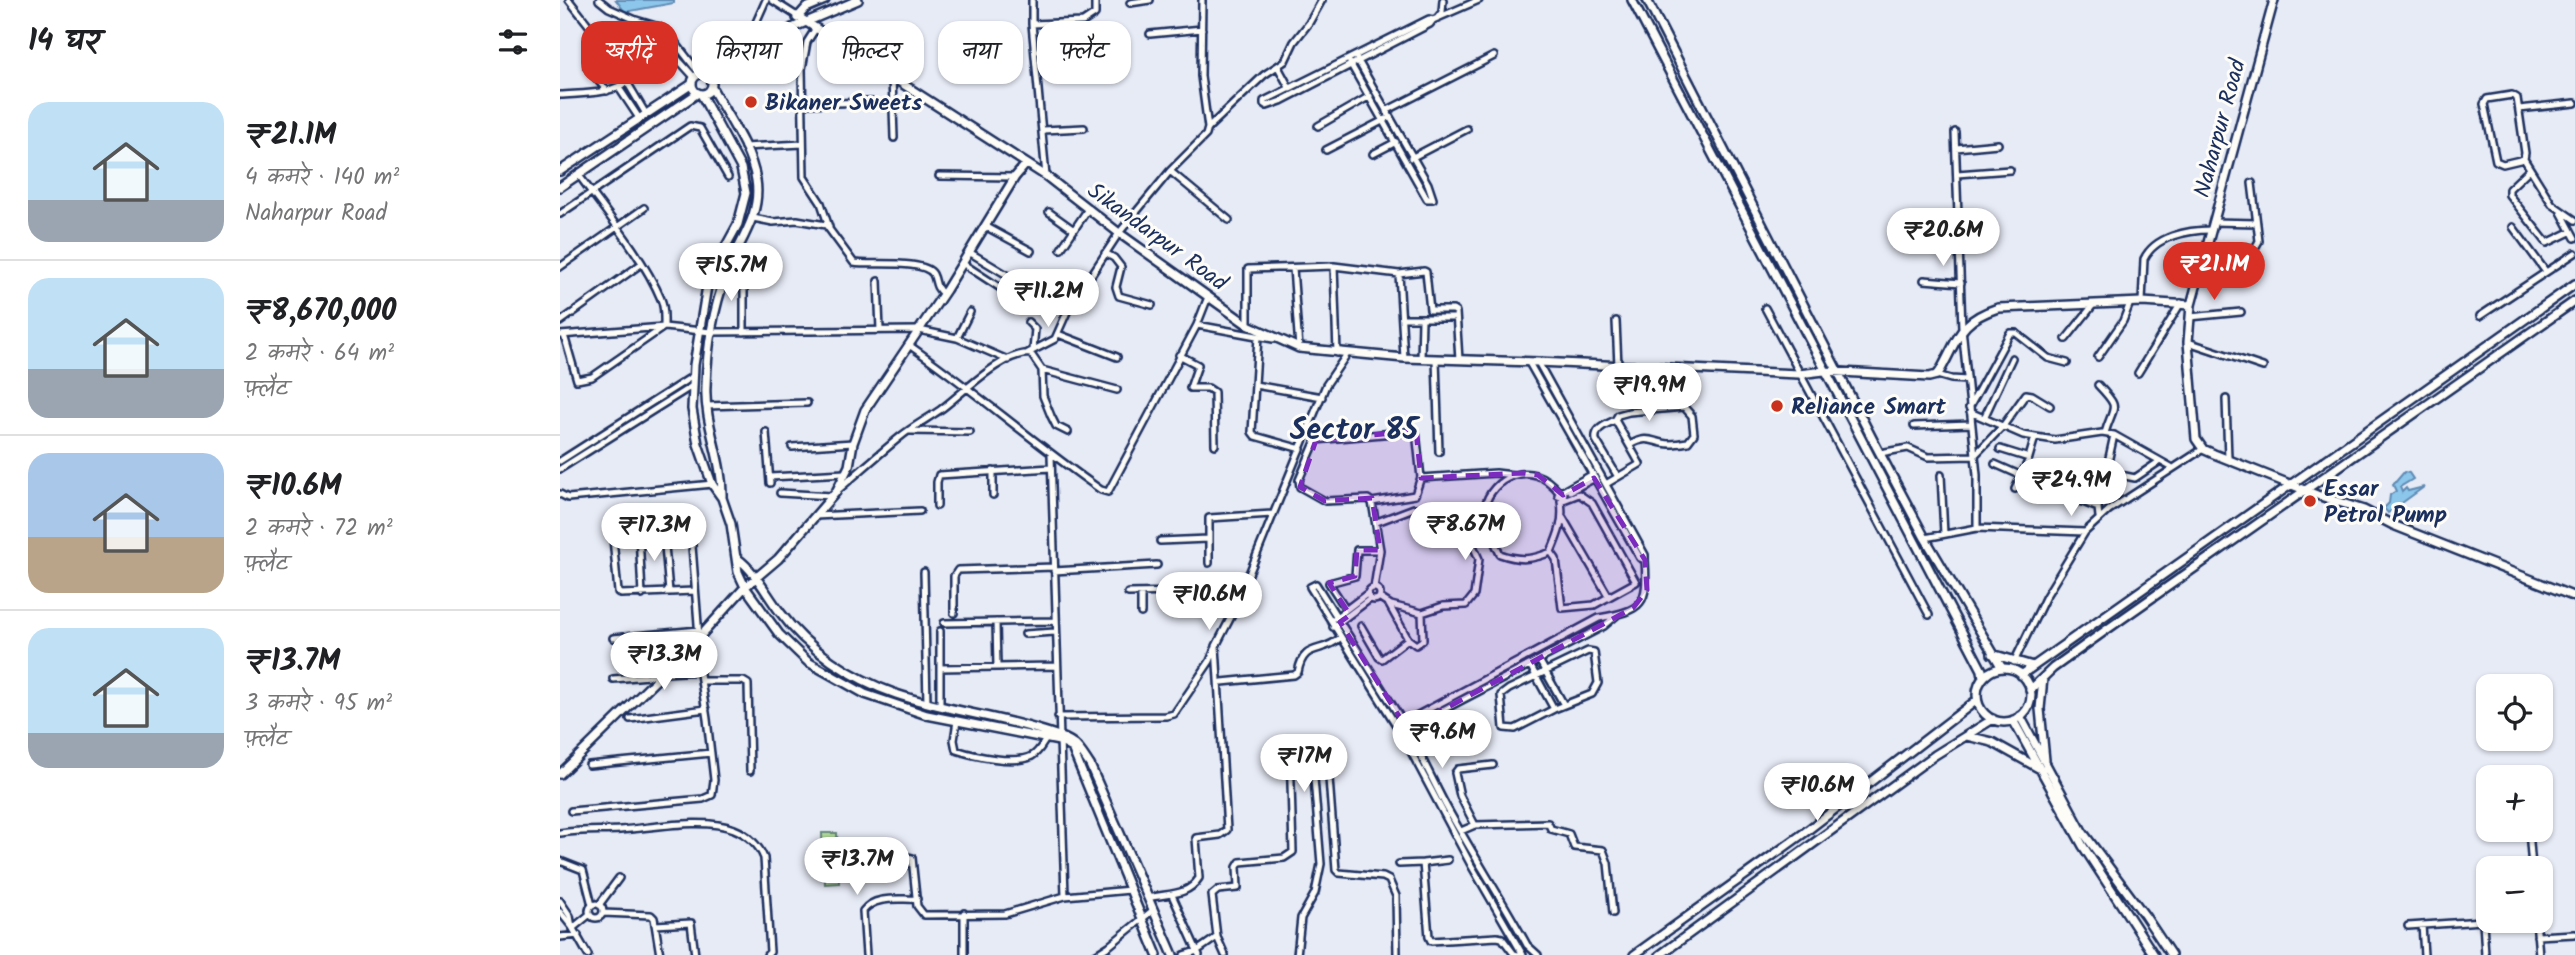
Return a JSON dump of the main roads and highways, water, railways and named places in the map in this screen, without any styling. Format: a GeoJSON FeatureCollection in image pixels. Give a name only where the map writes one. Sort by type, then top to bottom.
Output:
{"type":"FeatureCollection","features":[{"type":"Feature","properties":{"kind":"water"},"geometry":{"type":"Polygon","coordinates":[[[616,0],[674,0],[674,3],[625,12],[616,0]]]}},
{"type":"Feature","properties":{"kind":"water"},"geometry":{"type":"Polygon","coordinates":[[[2404,472],[2409,473],[2413,479],[2400,487],[2402,492],[2406,488],[2408,491],[2424,487],[2388,513],[2384,508],[2389,503],[2390,495],[2396,491],[2393,485],[2404,472]]]}},
{"type":"Feature","properties":{"kind":"place","name":"Bikaner Sweets"},"geometry":{"type":"Point","coordinates":[751,102]}},
{"type":"Feature","properties":{"kind":"place","name":"Reliance Smart"},"geometry":{"type":"Point","coordinates":[1777,406]}},
{"type":"Feature","properties":{"kind":"place","name":"Essar Petrol Pump"},"geometry":{"type":"Point","coordinates":[2310,501]}},
{"type":"Feature","properties":{"kind":"district","name":"Sector 85"},"geometry":{"type":"Point","coordinates":[1354,429]}}]}
